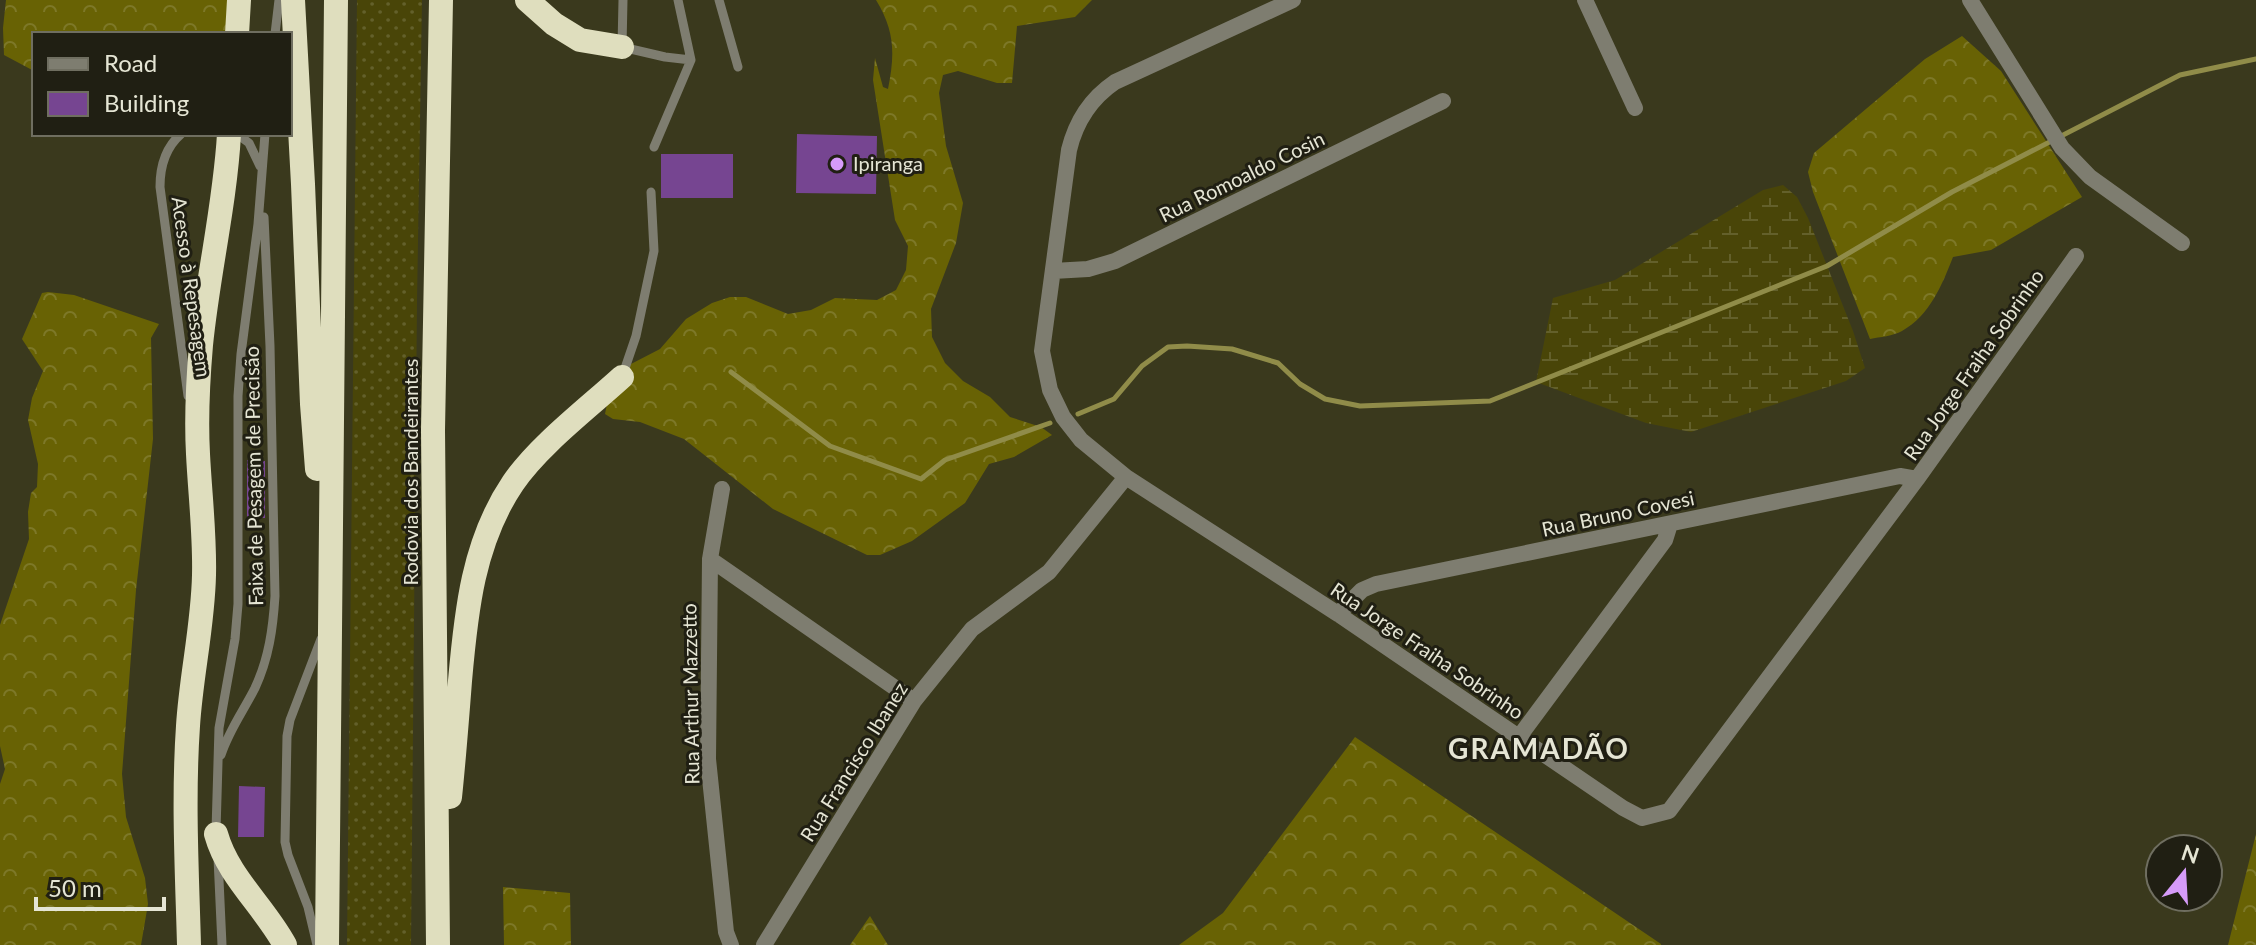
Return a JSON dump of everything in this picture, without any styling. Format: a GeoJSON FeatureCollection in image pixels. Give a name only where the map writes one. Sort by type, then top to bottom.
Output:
{"type":"FeatureCollection","features":[{"type":"Feature","properties":{"kind":"highway"},"geometry":{"type":"LineString","coordinates":[[237,32],[239,0]]}},
{"type":"Feature","properties":{"kind":"highway"},"geometry":{"type":"LineString","coordinates":[[293,0],[312,404],[330,617]]}},
{"type":"Feature","properties":{"kind":"highway"},"geometry":{"type":"LineString","coordinates":[[327,945],[336,0]]}},
{"type":"Feature","properties":{"kind":"highway","name":"Rodovia dos Bandeirantes"},"geometry":{"type":"LineString","coordinates":[[438,944],[433,430],[441,0]]}},
{"type":"Feature","properties":{"kind":"highway"},"geometry":{"type":"LineString","coordinates":[[527,0],[554,24],[580,40],[622,47]]}},
{"type":"Feature","properties":{"kind":"highway"},"geometry":{"type":"LineString","coordinates":[[189,945],[186,763],[188,721],[204,600],[198,451],[201,345],[220,221],[229,136]]}},
{"type":"Feature","properties":{"kind":"highway"},"geometry":{"type":"LineString","coordinates":[[438,944],[465,623],[482,545],[496,511],[514,481],[538,453],[622,377]]}},
{"type":"Feature","properties":{"kind":"highway"},"geometry":{"type":"LineString","coordinates":[[216,834],[230,867],[285,945]]}},
{"type":"Feature","properties":{"kind":"street","name":"Rua Jorge Fraiha Sobrinho"},"geometry":{"type":"LineString","coordinates":[[1293,0],[1115,82],[1088,106],[1073,134],[1069,150],[1042,351],[1050,390],[1063,417],[1081,440],[1126,477],[1338,614],[1642,818],[1669,811],[1917,479],[2076,256]]}},
{"type":"Feature","properties":{"kind":"street"},"geometry":{"type":"LineString","coordinates":[[1585,0],[1635,108]]}},
{"type":"Feature","properties":{"kind":"street"},"geometry":{"type":"LineString","coordinates":[[1970,0],[2062,148],[2090,177],[2182,243]]}},
{"type":"Feature","properties":{"kind":"street","name":"Rua Romoaldo Cosin"},"geometry":{"type":"LineString","coordinates":[[1053,271],[1088,269],[1115,261],[1443,101]]}},
{"type":"Feature","properties":{"kind":"street","name":"Rua Bruno Covesi"},"geometry":{"type":"LineString","coordinates":[[1338,614],[1362,590],[1376,584],[1900,476],[1917,479]]}},
{"type":"Feature","properties":{"kind":"street","name":"Rua Francisco Ibanez"},"geometry":{"type":"LineString","coordinates":[[764,945],[914,701],[972,629],[1049,572],[1126,477]]}},
{"type":"Feature","properties":{"kind":"street","name":"Rua Arthur Mazzetto"},"geometry":{"type":"LineString","coordinates":[[722,489],[710,559],[708,759],[726,932],[731,945]]}},
{"type":"Feature","properties":{"kind":"street"},"geometry":{"type":"LineString","coordinates":[[1519,737],[1665,540],[1670,524]]}},
{"type":"Feature","properties":{"kind":"street"},"geometry":{"type":"LineString","coordinates":[[710,559],[914,701]]}},
{"type":"Feature","properties":{"kind":"lane"},"geometry":{"type":"LineString","coordinates":[[275,32],[279,0]]}},
{"type":"Feature","properties":{"kind":"lane"},"geometry":{"type":"LineString","coordinates":[[623,0],[622,47],[691,60]]}},
{"type":"Feature","properties":{"kind":"lane"},"geometry":{"type":"LineString","coordinates":[[654,147],[691,60],[678,0]]}},
{"type":"Feature","properties":{"kind":"lane"},"geometry":{"type":"LineString","coordinates":[[719,0],[738,67]]}},
{"type":"Feature","properties":{"kind":"lane","name":"Acesso à Repesagem"},"geometry":{"type":"LineString","coordinates":[[179,136],[161,168],[160,187],[182,364],[198,451]]}},
{"type":"Feature","properties":{"kind":"lane"},"geometry":{"type":"LineString","coordinates":[[240,136],[249,143],[261,174]]}},
{"type":"Feature","properties":{"kind":"lane","name":"Faixa de Pesagem de Precisão"},"geometry":{"type":"LineString","coordinates":[[222,945],[216,834],[219,728],[238,604],[238,396],[265,136]]}},
{"type":"Feature","properties":{"kind":"lane","name":"Faixa de Pesagem de Precisão"},"geometry":{"type":"LineString","coordinates":[[217,766],[232,728],[264,667],[270,644],[275,596],[270,346],[261,174]]}},
{"type":"Feature","properties":{"kind":"lane"},"geometry":{"type":"LineString","coordinates":[[622,377],[636,336],[654,251],[651,192]]}},
{"type":"Feature","properties":{"kind":"lane"},"geometry":{"type":"LineString","coordinates":[[317,945],[308,907],[285,842],[285,752],[290,720],[330,617]]}},
{"type":"Feature","properties":{"kind":"green space"},"geometry":{"type":"Polygon","coordinates":[[[6,0],[227,0],[227,32],[32,32],[32,70],[4,55],[6,0]]]}},
{"type":"Feature","properties":{"kind":"green space"},"geometry":{"type":"Polygon","coordinates":[[[357,0],[422,0],[411,945],[347,945],[357,0]]]}},
{"type":"Feature","properties":{"kind":"green space"},"geometry":{"type":"Polygon","coordinates":[[[876,0],[1092,0],[1075,17],[1017,26],[1012,83],[997,83],[958,71],[943,75],[939,93],[946,146],[963,203],[956,243],[931,309],[932,337],[945,363],[963,381],[990,397],[1010,417],[1041,427],[1052,435],[1014,457],[989,464],[965,503],[912,541],[880,555],[867,555],[773,509],[684,439],[640,422],[613,419],[605,414],[607,404],[631,364],[660,349],[686,319],[712,303],[730,297],[746,297],[788,314],[811,310],[835,298],[877,300],[896,290],[906,270],[908,246],[895,220],[873,80],[875,58],[883,87],[888,89],[892,65],[890,33],[876,0]]]}},
{"type":"Feature","properties":{"kind":"green space"},"geometry":{"type":"Polygon","coordinates":[[[1962,36],[2001,71],[2082,197],[1991,250],[1953,257],[1928,308],[1920,317],[1898,333],[1870,339],[1808,172],[1814,153],[1925,59],[1962,36]]]}},
{"type":"Feature","properties":{"kind":"green space"},"geometry":{"type":"Polygon","coordinates":[[[1783,185],[1797,197],[1808,218],[1865,368],[1846,381],[1691,432],[1646,423],[1536,382],[1553,298],[1615,280],[1763,190],[1783,185]]]}},
{"type":"Feature","properties":{"kind":"green space"},"geometry":{"type":"Polygon","coordinates":[[[42,293],[74,295],[159,324],[151,338],[153,439],[136,590],[122,774],[126,817],[145,878],[148,904],[141,945],[0,945],[0,784],[5,769],[0,746],[0,625],[29,539],[28,512],[31,493],[37,487],[38,464],[28,420],[32,398],[43,371],[22,339],[42,293]]]}},
{"type":"Feature","properties":{"kind":"green space"},"geometry":{"type":"Polygon","coordinates":[[[1355,737],[1661,945],[1179,945],[1223,913],[1355,737]]]}},
{"type":"Feature","properties":{"kind":"green space"},"geometry":{"type":"Polygon","coordinates":[[[2256,834],[2256,945],[2228,945],[2256,834]]]}},
{"type":"Feature","properties":{"kind":"green space"},"geometry":{"type":"Polygon","coordinates":[[[503,887],[570,893],[571,945],[504,945],[503,887]]]}},
{"type":"Feature","properties":{"kind":"green space"},"geometry":{"type":"Polygon","coordinates":[[[870,916],[888,945],[850,945],[870,916]]]}},
{"type":"Feature","properties":{"kind":"building","name":"Ipiranga"},"geometry":{"type":"Polygon","coordinates":[[[797,134],[877,136],[876,194],[796,193],[797,134]]]}},
{"type":"Feature","properties":{"kind":"building"},"geometry":{"type":"Polygon","coordinates":[[[661,154],[733,154],[733,198],[661,198],[661,154]]]}},
{"type":"Feature","properties":{"kind":"building"},"geometry":{"type":"Polygon","coordinates":[[[247,460],[265,461],[265,518],[247,518],[247,460]]]}},
{"type":"Feature","properties":{"kind":"building"},"geometry":{"type":"Polygon","coordinates":[[[239,786],[265,787],[264,837],[238,837],[239,786]]]}},
{"type":"Feature","properties":{"kind":"waterway"},"geometry":{"type":"LineString","coordinates":[[1078,414],[1114,399],[1142,366],[1168,347],[1187,346],[1232,349],[1278,363],[1300,384],[1325,399],[1360,406],[1490,401],[1827,266],[1952,192],[2180,75],[2256,59]]}},
{"type":"Feature","properties":{"kind":"waterway"},"geometry":{"type":"LineString","coordinates":[[731,372],[830,446],[921,479],[945,460],[1050,423]]}},
{"type":"Feature","properties":{"kind":"place","name":"Ipiranga"},"geometry":{"type":"Point","coordinates":[837,164]}},
{"type":"Feature","properties":{"kind":"district","name":"GRAMADÃO"},"geometry":{"type":"Point","coordinates":[1539,749]}}]}
